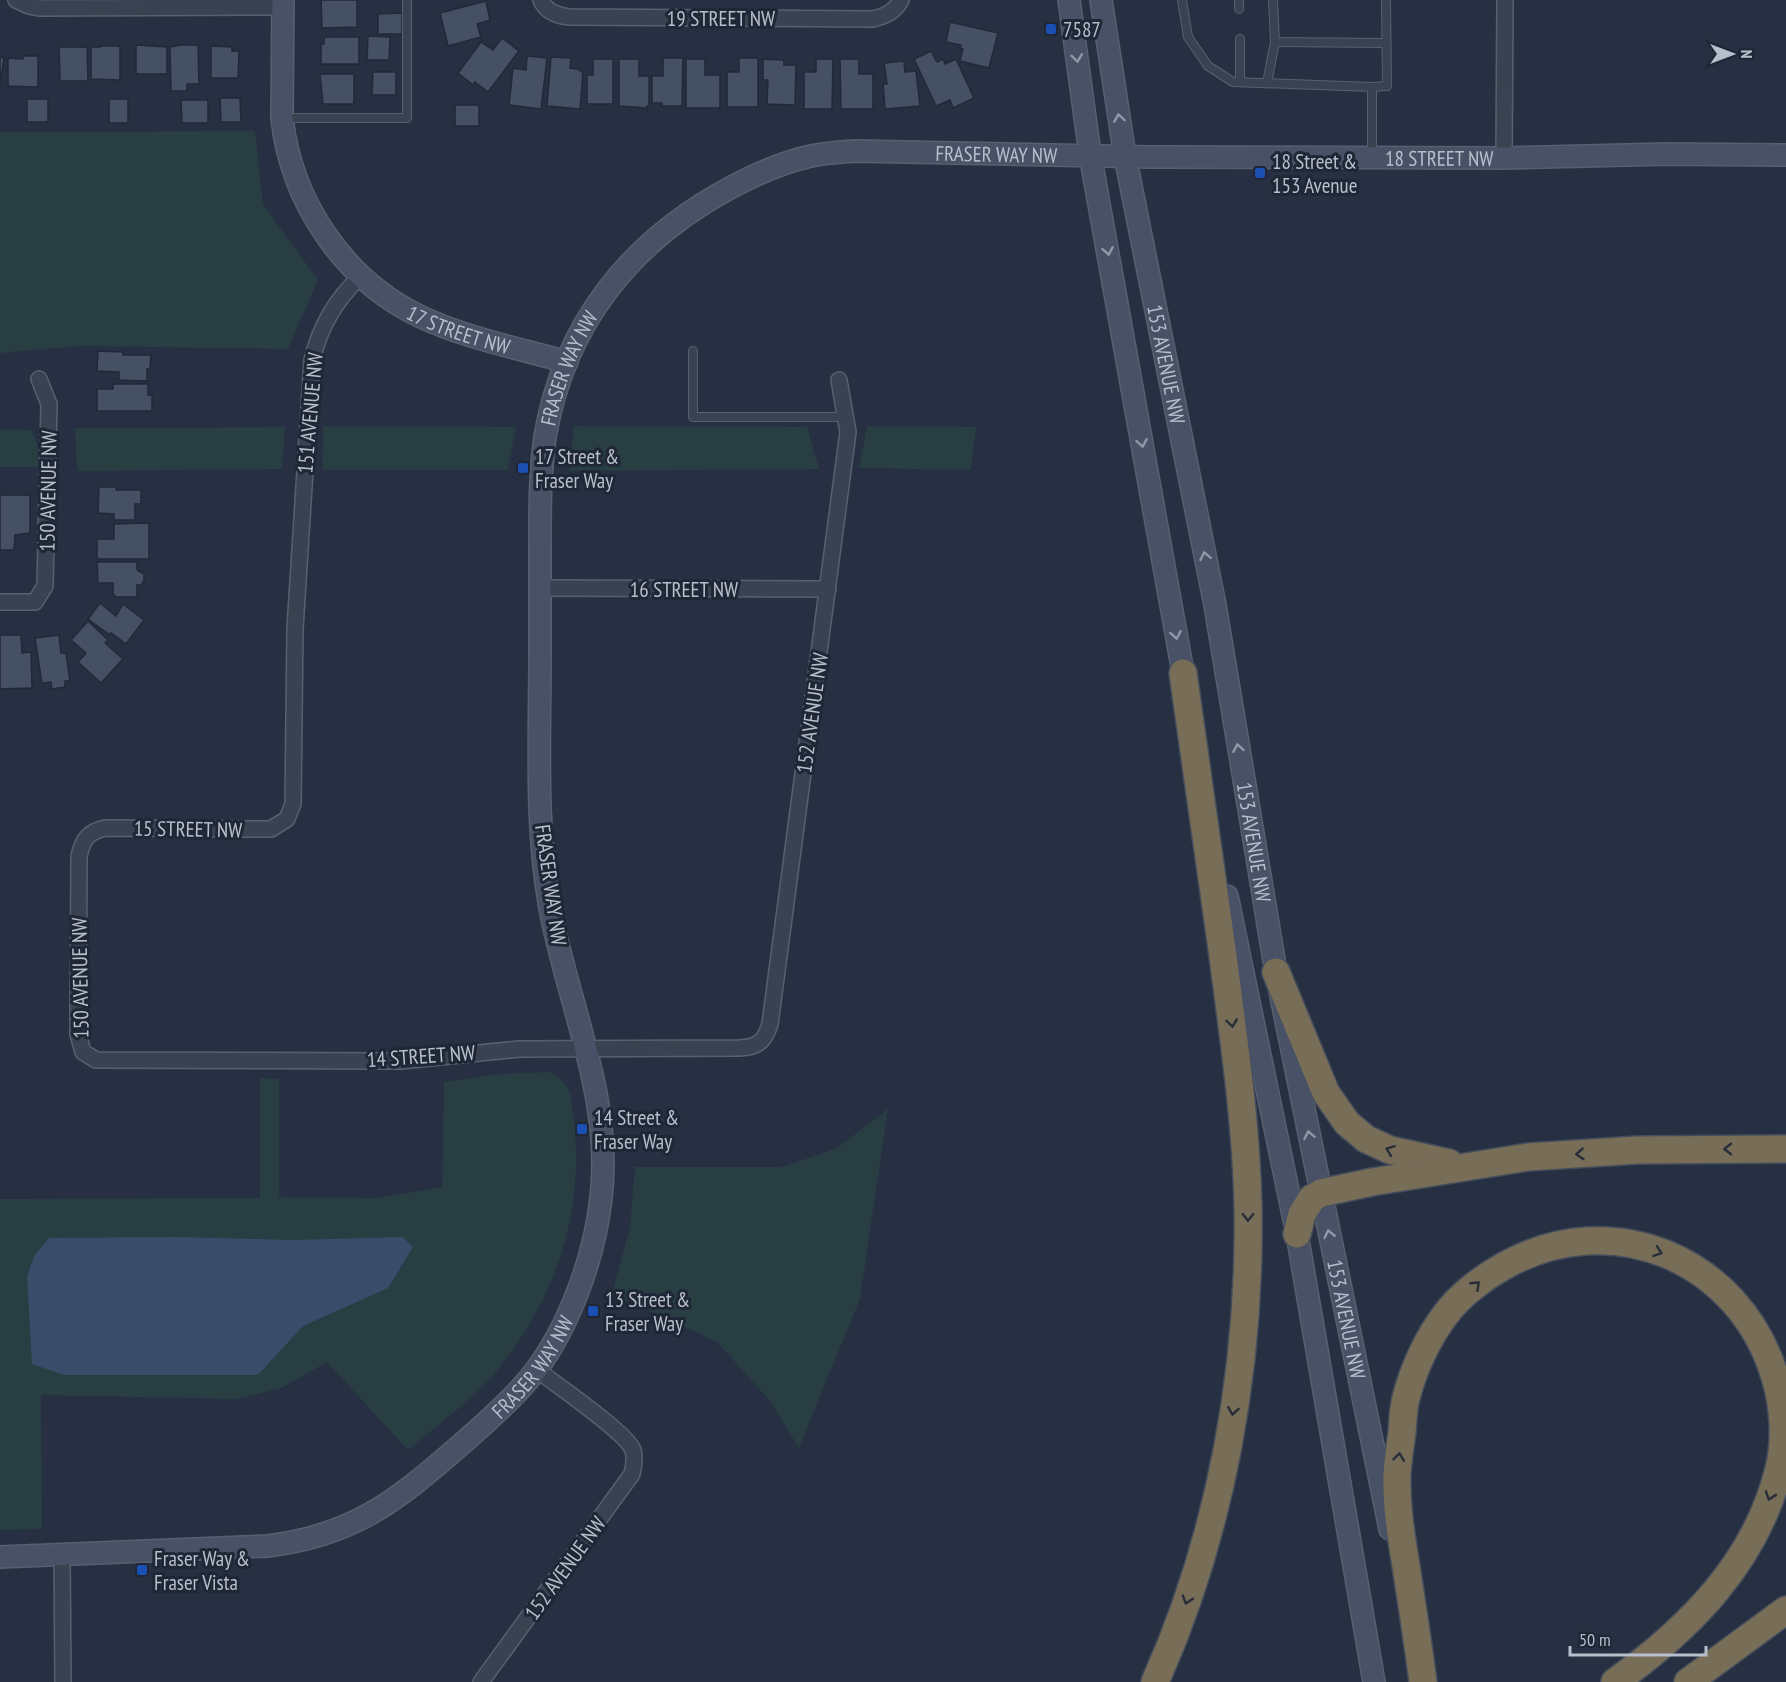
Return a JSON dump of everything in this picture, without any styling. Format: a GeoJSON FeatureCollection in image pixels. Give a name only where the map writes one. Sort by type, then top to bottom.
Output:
{"type":"FeatureCollection","features":[{"type":"Feature","properties":{"kind":"highway"},"geometry":{"type":"LineString","coordinates":[[1155,1682],[1180,1622],[1207,1537],[1222,1473],[1243,1332],[1247,1254],[1246,1154],[1236,1049],[1183,674]]}},
{"type":"Feature","properties":{"kind":"highway"},"geometry":{"type":"LineString","coordinates":[[1276,972],[1326,1093],[1347,1123],[1366,1138],[1390,1150],[1468,1166]]}},
{"type":"Feature","properties":{"kind":"highway"},"geometry":{"type":"LineString","coordinates":[[1297,1234],[1306,1205],[1321,1193],[1468,1166],[1528,1157],[1638,1150],[1786,1149]]}},
{"type":"Feature","properties":{"kind":"highway"},"geometry":{"type":"LineString","coordinates":[[1422,1682],[1399,1521],[1397,1474],[1406,1398],[1423,1352],[1446,1313],[1485,1276],[1525,1254],[1556,1244],[1586,1240],[1610,1241],[1657,1251],[1680,1260],[1723,1289],[1741,1310],[1769,1357],[1778,1384],[1783,1414],[1779,1466],[1763,1517],[1751,1542],[1701,1610],[1661,1646],[1615,1682]]}},
{"type":"Feature","properties":{"kind":"highway"},"geometry":{"type":"LineString","coordinates":[[1688,1682],[1786,1610]]}},
{"type":"Feature","properties":{"kind":"street"},"geometry":{"type":"LineString","coordinates":[[16,0],[39,8],[283,4],[282,118],[287,152],[305,200],[331,243],[361,276]]}},
{"type":"Feature","properties":{"kind":"street","name":"153 AVENUE NW"},"geometry":{"type":"LineString","coordinates":[[1069,0],[1090,154],[1183,674],[1297,1234],[1374,1682]]}},
{"type":"Feature","properties":{"kind":"street","name":"153 AVENUE NW"},"geometry":{"type":"LineString","coordinates":[[1101,0],[1125,156],[1215,605],[1276,972],[1422,1682]]}},
{"type":"Feature","properties":{"kind":"street"},"geometry":{"type":"LineString","coordinates":[[1504,158],[1505,0]]}},
{"type":"Feature","properties":{"kind":"street","name":"19 STREET NW"},"geometry":{"type":"LineString","coordinates":[[541,2],[551,12],[570,17],[873,19],[886,15],[900,2]]}},
{"type":"Feature","properties":{"kind":"street","name":"FRASER WAY NW"},"geometry":{"type":"LineString","coordinates":[[0,1557],[267,1546],[333,1532],[361,1520],[420,1479],[524,1385],[536,1369],[570,1310],[583,1280],[598,1222],[602,1192],[603,1138],[598,1096],[555,931],[543,861],[540,808],[540,489],[545,439],[556,392],[567,362],[594,310],[612,282],[636,255],[662,232],[712,198],[779,165],[814,155],[855,151],[1090,154]]}},
{"type":"Feature","properties":{"kind":"street","name":"18 STREET NW"},"geometry":{"type":"LineString","coordinates":[[1090,154],[1504,158],[1667,154],[1786,155]]}},
{"type":"Feature","properties":{"kind":"street","name":"17 STREET NW"},"geometry":{"type":"LineString","coordinates":[[361,276],[398,304],[438,323],[567,362]]}},
{"type":"Feature","properties":{"kind":"street","name":"151 AVENUE NW"},"geometry":{"type":"LineString","coordinates":[[287,819],[294,794],[295,629],[312,360],[316,344],[331,311],[342,295],[361,276]]}},
{"type":"Feature","properties":{"kind":"street","name":"150 AVENUE NW"},"geometry":{"type":"LineString","coordinates":[[0,602],[35,602],[45,586],[49,404],[39,380]]}},
{"type":"Feature","properties":{"kind":"street","name":"152 AVENUE NW"},"geometry":{"type":"LineString","coordinates":[[760,1043],[767,1035],[770,1024],[848,432],[839,380]]}},
{"type":"Feature","properties":{"kind":"street","name":"16 STREET NW"},"geometry":{"type":"LineString","coordinates":[[540,588],[828,589]]}},
{"type":"Feature","properties":{"kind":"street","name":"15 STREET NW"},"geometry":{"type":"LineString","coordinates":[[87,835],[105,828],[262,830],[271,829],[287,819]]}},
{"type":"Feature","properties":{"kind":"street","name":"150 AVENUE NW"},"geometry":{"type":"LineString","coordinates":[[83,1052],[78,1034],[79,856],[87,835]]}},
{"type":"Feature","properties":{"kind":"street","name":"14 STREET NW"},"geometry":{"type":"LineString","coordinates":[[83,1052],[96,1060],[105,1062],[401,1061],[491,1051],[586,1048],[752,1048],[760,1043]]}},
{"type":"Feature","properties":{"kind":"street","name":"152 AVENUE NW"},"geometry":{"type":"LineString","coordinates":[[481,1682],[628,1482],[634,1462],[632,1450],[622,1434],[536,1369]]}},
{"type":"Feature","properties":{"kind":"street"},"geometry":{"type":"LineString","coordinates":[[62,1555],[63,1682]]}},
{"type":"Feature","properties":{"kind":"lane"},"geometry":{"type":"LineString","coordinates":[[282,118],[407,118],[408,0]]}},
{"type":"Feature","properties":{"kind":"lane"},"geometry":{"type":"LineString","coordinates":[[1182,0],[1188,37],[1208,66],[1233,82],[1372,87],[1387,86],[1386,0]]}},
{"type":"Feature","properties":{"kind":"lane"},"geometry":{"type":"LineString","coordinates":[[1267,83],[1275,42],[1273,0]]}},
{"type":"Feature","properties":{"kind":"lane"},"geometry":{"type":"LineString","coordinates":[[1240,39],[1240,82]]}},
{"type":"Feature","properties":{"kind":"lane"},"geometry":{"type":"LineString","coordinates":[[1275,42],[1386,43]]}},
{"type":"Feature","properties":{"kind":"lane"},"geometry":{"type":"LineString","coordinates":[[1372,87],[1372,157]]}},
{"type":"Feature","properties":{"kind":"lane"},"geometry":{"type":"LineString","coordinates":[[693,351],[693,417],[847,417]]}},
{"type":"Feature","properties":{"kind":"green space"},"geometry":{"type":"Polygon","coordinates":[[[255,131],[263,204],[318,280],[288,349],[79,346],[0,353],[0,132],[255,131]]]}},
{"type":"Feature","properties":{"kind":"green space"},"geometry":{"type":"Polygon","coordinates":[[[323,426],[516,427],[508,470],[322,470],[323,426]]]}},
{"type":"Feature","properties":{"kind":"green space"},"geometry":{"type":"Polygon","coordinates":[[[574,426],[807,427],[819,469],[570,471],[574,426]]]}},
{"type":"Feature","properties":{"kind":"green space"},"geometry":{"type":"Polygon","coordinates":[[[867,426],[976,427],[971,470],[859,468],[867,426]]]}},
{"type":"Feature","properties":{"kind":"green space"},"geometry":{"type":"Polygon","coordinates":[[[285,427],[282,469],[77,471],[75,428],[285,427]]]}},
{"type":"Feature","properties":{"kind":"green space"},"geometry":{"type":"Polygon","coordinates":[[[0,429],[31,430],[38,445],[38,467],[0,467],[0,429]]]}},
{"type":"Feature","properties":{"kind":"green space"},"geometry":{"type":"Polygon","coordinates":[[[551,1072],[563,1081],[570,1093],[576,1145],[573,1206],[560,1260],[538,1310],[508,1356],[491,1378],[449,1416],[408,1450],[327,1362],[282,1388],[236,1399],[41,1395],[42,1529],[0,1530],[0,1199],[260,1198],[260,1078],[279,1079],[279,1197],[378,1198],[442,1187],[444,1082],[500,1074],[551,1072]]]}},
{"type":"Feature","properties":{"kind":"green space"},"geometry":{"type":"Polygon","coordinates":[[[888,1109],[860,1299],[799,1448],[771,1402],[717,1342],[612,1294],[630,1227],[635,1167],[782,1167],[837,1148],[888,1109]]]}},
{"type":"Feature","properties":{"kind":"water"},"geometry":{"type":"Polygon","coordinates":[[[175,1237],[294,1240],[403,1237],[413,1247],[388,1288],[303,1326],[258,1375],[64,1375],[32,1364],[27,1277],[34,1256],[49,1238],[175,1237]]]}},
{"type":"Feature","properties":{"kind":"building"},"geometry":{"type":"Polygon","coordinates":[[[321,0],[357,0],[357,27],[322,28],[321,0]]]}},
{"type":"Feature","properties":{"kind":"building"},"geometry":{"type":"Polygon","coordinates":[[[486,1],[490,20],[477,24],[481,37],[448,46],[440,13],[486,1]]]}},
{"type":"Feature","properties":{"kind":"building"},"geometry":{"type":"Polygon","coordinates":[[[402,13],[402,34],[378,34],[378,14],[402,13]]]}},
{"type":"Feature","properties":{"kind":"building"},"geometry":{"type":"Polygon","coordinates":[[[950,22],[998,33],[989,68],[960,61],[963,49],[960,48],[961,45],[946,42],[950,22]]]}},
{"type":"Feature","properties":{"kind":"building"},"geometry":{"type":"Polygon","coordinates":[[[368,36],[390,37],[389,60],[367,60],[368,36]]]}},
{"type":"Feature","properties":{"kind":"building"},"geometry":{"type":"Polygon","coordinates":[[[324,37],[359,37],[359,64],[321,64],[321,44],[324,44],[324,37]]]}},
{"type":"Feature","properties":{"kind":"building"},"geometry":{"type":"Polygon","coordinates":[[[502,38],[519,51],[488,92],[475,82],[473,85],[458,73],[481,42],[493,50],[502,38]]]}},
{"type":"Feature","properties":{"kind":"building"},"geometry":{"type":"Polygon","coordinates":[[[136,45],[167,47],[167,74],[136,74],[136,45]]]}},
{"type":"Feature","properties":{"kind":"building"},"geometry":{"type":"Polygon","coordinates":[[[198,45],[199,84],[187,84],[187,91],[171,91],[170,47],[198,45]]]}},
{"type":"Feature","properties":{"kind":"building"},"geometry":{"type":"Polygon","coordinates":[[[120,46],[120,80],[91,79],[91,47],[120,46]]]}},
{"type":"Feature","properties":{"kind":"building"},"geometry":{"type":"Polygon","coordinates":[[[211,46],[232,47],[232,51],[239,51],[238,78],[211,78],[211,46]]]}},
{"type":"Feature","properties":{"kind":"building"},"geometry":{"type":"Polygon","coordinates":[[[59,47],[87,47],[88,81],[60,81],[59,47]]]}},
{"type":"Feature","properties":{"kind":"building"},"geometry":{"type":"Polygon","coordinates":[[[931,51],[937,62],[943,59],[945,64],[956,59],[974,98],[953,108],[950,100],[936,106],[914,59],[931,51]]]}},
{"type":"Feature","properties":{"kind":"building"},"geometry":{"type":"Polygon","coordinates":[[[23,56],[38,56],[38,87],[8,86],[8,58],[23,59],[23,56]]]}},
{"type":"Feature","properties":{"kind":"building"},"geometry":{"type":"Polygon","coordinates":[[[527,56],[547,58],[541,109],[509,105],[513,68],[526,70],[527,56]]]}},
{"type":"Feature","properties":{"kind":"building"},"geometry":{"type":"Polygon","coordinates":[[[0,57],[4,58],[0,84],[0,57]]]}},
{"type":"Feature","properties":{"kind":"building"},"geometry":{"type":"Polygon","coordinates":[[[551,57],[571,58],[570,68],[578,69],[583,73],[580,109],[547,106],[551,57]]]}},
{"type":"Feature","properties":{"kind":"building"},"geometry":{"type":"Polygon","coordinates":[[[663,58],[683,58],[682,106],[662,106],[662,103],[652,103],[652,76],[663,76],[663,58]]]}},
{"type":"Feature","properties":{"kind":"building"},"geometry":{"type":"Polygon","coordinates":[[[739,58],[758,58],[758,107],[727,107],[727,72],[739,72],[739,58]]]}},
{"type":"Feature","properties":{"kind":"building"},"geometry":{"type":"Polygon","coordinates":[[[593,59],[613,59],[613,104],[587,104],[587,75],[593,75],[593,59]]]}},
{"type":"Feature","properties":{"kind":"building"},"geometry":{"type":"Polygon","coordinates":[[[619,59],[639,59],[639,76],[649,76],[649,106],[647,108],[619,106],[619,59]]]}},
{"type":"Feature","properties":{"kind":"building"},"geometry":{"type":"Polygon","coordinates":[[[686,59],[705,59],[705,75],[720,75],[720,108],[686,108],[686,59]]]}},
{"type":"Feature","properties":{"kind":"building"},"geometry":{"type":"Polygon","coordinates":[[[763,59],[784,60],[784,65],[796,65],[795,105],[767,104],[768,80],[763,80],[763,59]]]}},
{"type":"Feature","properties":{"kind":"building"},"geometry":{"type":"Polygon","coordinates":[[[816,59],[833,59],[832,109],[804,109],[804,72],[816,72],[816,59]]]}},
{"type":"Feature","properties":{"kind":"building"},"geometry":{"type":"Polygon","coordinates":[[[840,59],[859,59],[859,74],[873,74],[873,109],[841,109],[840,59]]]}},
{"type":"Feature","properties":{"kind":"building"},"geometry":{"type":"Polygon","coordinates":[[[904,61],[905,72],[916,71],[920,106],[885,109],[883,84],[887,84],[884,63],[904,61]]]}},
{"type":"Feature","properties":{"kind":"building"},"geometry":{"type":"Polygon","coordinates":[[[373,72],[396,72],[396,95],[372,95],[373,72]]]}},
{"type":"Feature","properties":{"kind":"building"},"geometry":{"type":"Polygon","coordinates":[[[320,74],[354,74],[354,104],[323,104],[320,74]]]}},
{"type":"Feature","properties":{"kind":"building"},"geometry":{"type":"Polygon","coordinates":[[[220,98],[240,98],[241,122],[221,122],[220,98]]]}},
{"type":"Feature","properties":{"kind":"building"},"geometry":{"type":"Polygon","coordinates":[[[27,99],[48,99],[48,122],[27,122],[27,99]]]}},
{"type":"Feature","properties":{"kind":"building"},"geometry":{"type":"Polygon","coordinates":[[[109,99],[128,99],[128,123],[109,123],[109,99]]]}},
{"type":"Feature","properties":{"kind":"building"},"geometry":{"type":"Polygon","coordinates":[[[181,100],[208,100],[208,123],[182,123],[181,100]]]}},
{"type":"Feature","properties":{"kind":"building"},"geometry":{"type":"Polygon","coordinates":[[[455,105],[479,105],[479,126],[455,126],[455,105]]]}},
{"type":"Feature","properties":{"kind":"building"},"geometry":{"type":"Polygon","coordinates":[[[98,351],[123,352],[123,355],[151,355],[150,369],[147,369],[147,381],[119,380],[119,372],[97,371],[98,351]]]}},
{"type":"Feature","properties":{"kind":"building"},"geometry":{"type":"Polygon","coordinates":[[[113,384],[148,384],[148,395],[152,395],[152,411],[97,411],[97,389],[113,389],[113,384]]]}},
{"type":"Feature","properties":{"kind":"building"},"geometry":{"type":"Polygon","coordinates":[[[99,487],[141,490],[141,504],[135,504],[135,520],[114,520],[114,514],[98,513],[99,487]]]}},
{"type":"Feature","properties":{"kind":"building"},"geometry":{"type":"Polygon","coordinates":[[[0,495],[30,495],[30,533],[15,535],[14,550],[0,550],[0,495]]]}},
{"type":"Feature","properties":{"kind":"building"},"geometry":{"type":"Polygon","coordinates":[[[149,523],[149,559],[97,559],[97,539],[114,539],[114,524],[149,523]]]}},
{"type":"Feature","properties":{"kind":"building"},"geometry":{"type":"Polygon","coordinates":[[[97,562],[137,562],[137,570],[144,574],[144,581],[141,585],[137,585],[137,597],[116,597],[113,594],[113,583],[98,583],[97,562]]]}},
{"type":"Feature","properties":{"kind":"building"},"geometry":{"type":"Polygon","coordinates":[[[100,603],[116,616],[123,604],[144,620],[126,644],[88,619],[100,603]]]}},
{"type":"Feature","properties":{"kind":"building"},"geometry":{"type":"Polygon","coordinates":[[[88,621],[108,640],[105,643],[123,659],[101,683],[78,662],[86,653],[71,640],[88,621]]]}},
{"type":"Feature","properties":{"kind":"building"},"geometry":{"type":"Polygon","coordinates":[[[0,635],[21,635],[22,653],[31,652],[32,688],[0,689],[0,635]]]}},
{"type":"Feature","properties":{"kind":"building"},"geometry":{"type":"Polygon","coordinates":[[[59,635],[61,653],[66,653],[70,681],[65,681],[65,687],[52,689],[51,682],[42,683],[35,638],[59,635]]]}},
{"type":"Feature","properties":{"kind":"place","name":"7587"},"geometry":{"type":"Point","coordinates":[1051,29]}},
{"type":"Feature","properties":{"kind":"place","name":"18 Street & 153 Avenue"},"geometry":{"type":"Point","coordinates":[1260,173]}},
{"type":"Feature","properties":{"kind":"place","name":"17 Street & Fraser Way"},"geometry":{"type":"Point","coordinates":[523,468]}},
{"type":"Feature","properties":{"kind":"place","name":"14 Street & Fraser Way"},"geometry":{"type":"Point","coordinates":[582,1129]}},
{"type":"Feature","properties":{"kind":"place","name":"13 Street & Fraser Way"},"geometry":{"type":"Point","coordinates":[593,1311]}},
{"type":"Feature","properties":{"kind":"place","name":"Fraser Way & Fraser Vista"},"geometry":{"type":"Point","coordinates":[142,1570]}}]}
